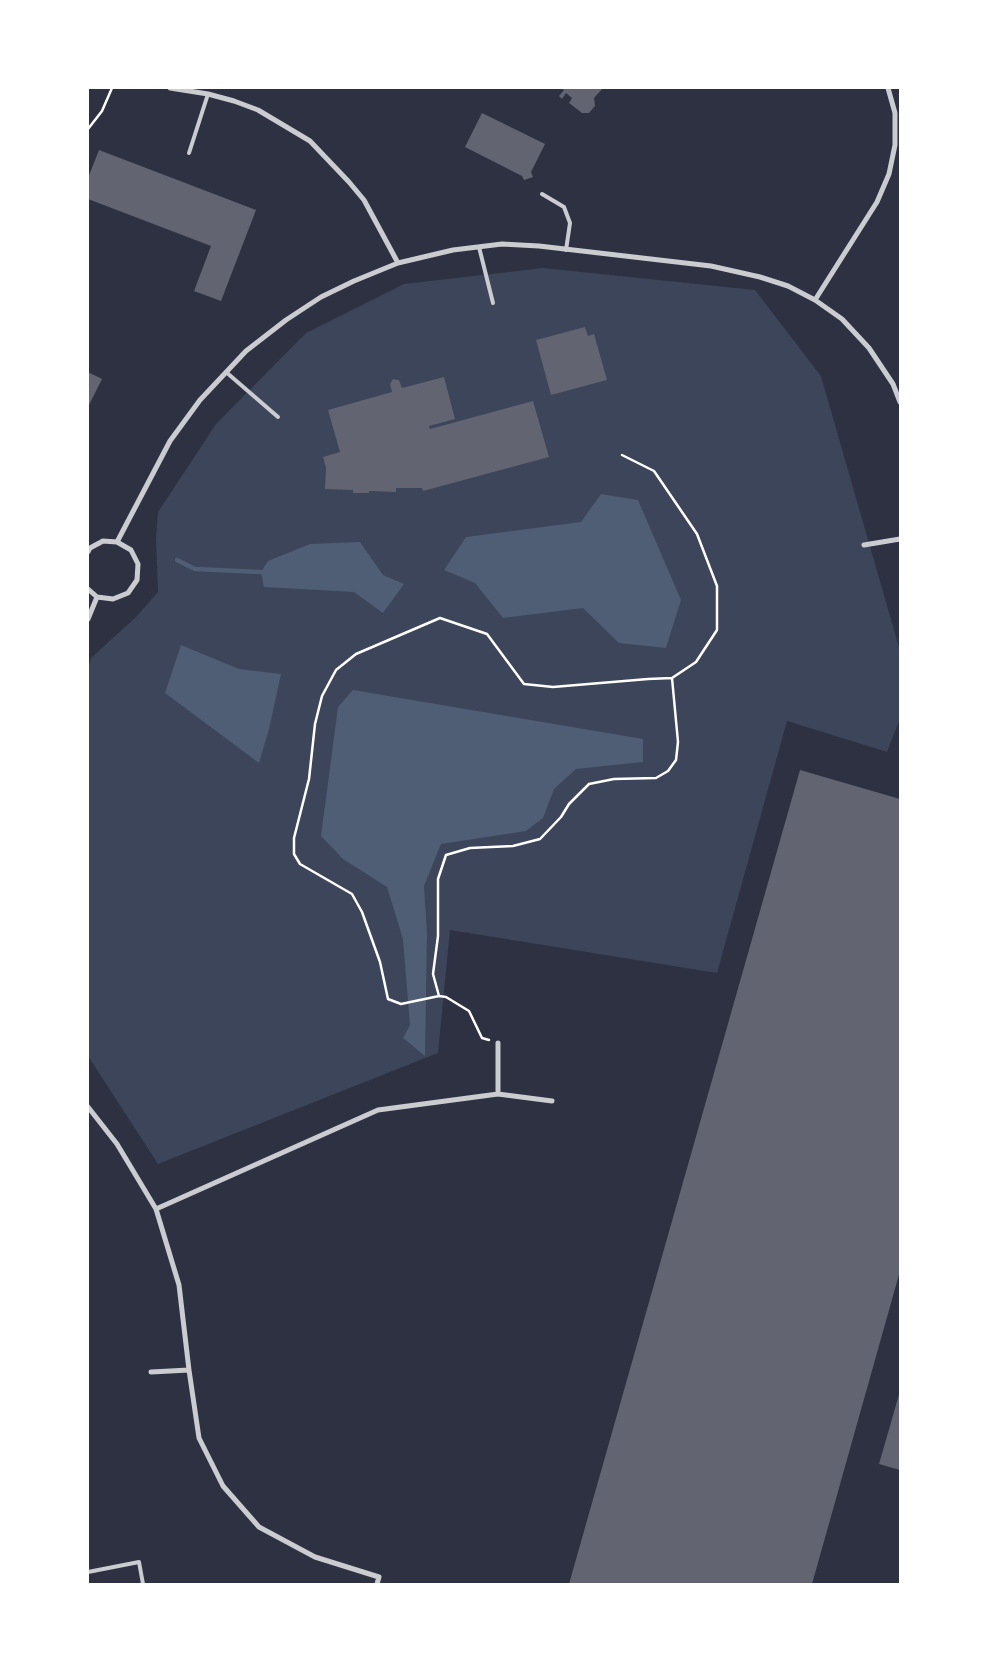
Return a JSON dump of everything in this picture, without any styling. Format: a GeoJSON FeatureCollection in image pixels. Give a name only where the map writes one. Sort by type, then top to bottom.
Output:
{"type":"FeatureCollection","features":[{"type":"Feature","properties":{"kind":"street"},"geometry":{"type":"LineString","coordinates":[[170,88],[208,94],[258,110],[310,141],[364,200],[398,264]]}},
{"type":"Feature","properties":{"kind":"street"},"geometry":{"type":"LineString","coordinates":[[815,300],[877,202],[889,174],[895,144],[895,113],[888,88]]}},
{"type":"Feature","properties":{"kind":"street"},"geometry":{"type":"LineString","coordinates":[[117,542],[170,441],[200,400],[246,350],[286,320],[354,280],[398,264],[453,250],[502,244],[539,246],[737,270],[788,286],[815,300],[842,319],[869,348],[893,384],[900,402]]}},
{"type":"Feature","properties":{"kind":"street"},"geometry":{"type":"LineString","coordinates":[[864,545],[900,539]]}},
{"type":"Feature","properties":{"kind":"street"},"geometry":{"type":"LineString","coordinates":[[88,552],[90,548],[103,541],[117,542],[131,550],[138,564],[137,580],[128,593],[113,599],[97,597],[88,589]]}},
{"type":"Feature","properties":{"kind":"street"},"geometry":{"type":"LineString","coordinates":[[88,619],[97,597]]}},
{"type":"Feature","properties":{"kind":"street"},"geometry":{"type":"LineString","coordinates":[[498,1043],[498,1094]]}},
{"type":"Feature","properties":{"kind":"street"},"geometry":{"type":"LineString","coordinates":[[156,1209],[378,1110],[498,1094],[552,1101]]}},
{"type":"Feature","properties":{"kind":"street"},"geometry":{"type":"LineString","coordinates":[[88,1107],[117,1144],[156,1209],[179,1285],[199,1438],[223,1486],[259,1527],[315,1557],[379,1577],[377,1584]]}},
{"type":"Feature","properties":{"kind":"street"},"geometry":{"type":"LineString","coordinates":[[151,1372],[189,1370]]}},
{"type":"Feature","properties":{"kind":"lane"},"geometry":{"type":"LineString","coordinates":[[189,154],[208,94]]}},
{"type":"Feature","properties":{"kind":"lane"},"geometry":{"type":"LineString","coordinates":[[542,194],[564,207],[570,223],[566,250]]}},
{"type":"Feature","properties":{"kind":"lane"},"geometry":{"type":"LineString","coordinates":[[479,247],[493,303]]}},
{"type":"Feature","properties":{"kind":"lane"},"geometry":{"type":"LineString","coordinates":[[226,372],[278,417]]}},
{"type":"Feature","properties":{"kind":"lane"},"geometry":{"type":"LineString","coordinates":[[88,1572],[139,1562],[143,1584]]}},
{"type":"Feature","properties":{"kind":"path"},"geometry":{"type":"LineString","coordinates":[[88,129],[102,110],[112,88]]}},
{"type":"Feature","properties":{"kind":"path"},"geometry":{"type":"LineString","coordinates":[[498,1043],[482,1038],[469,1011],[446,998],[439,996],[401,1004],[388,999],[380,962],[362,912],[352,894],[300,864],[294,854],[294,838],[309,779],[315,724],[322,696],[336,670],[356,654],[440,618],[487,634],[524,684],[553,687],[672,678],[696,662],[717,630],[717,586],[697,534],[654,471],[622,455]]}},
{"type":"Feature","properties":{"kind":"path"},"geometry":{"type":"LineString","coordinates":[[439,996],[434,974],[438,936],[438,879],[446,855],[470,848],[513,846],[540,838],[561,817],[568,804],[589,784],[614,779],[656,778],[668,771],[676,760],[678,742],[672,678]]}},
{"type":"Feature","properties":{"kind":"shaded area"},"geometry":{"type":"Polygon","coordinates":[[[543,268],[755,290],[821,376],[900,651],[900,719],[887,752],[787,721],[717,973],[450,930],[438,1053],[158,1164],[88,1056],[88,668],[91,658],[136,617],[158,592],[156,539],[158,512],[216,424],[306,333],[404,284],[543,268]]]}},
{"type":"Feature","properties":{"kind":"shaded area"},"geometry":{"type":"Polygon","coordinates":[[[601,494],[638,500],[681,600],[666,648],[619,643],[583,608],[503,618],[475,583],[444,570],[466,537],[581,522],[601,494]]]}},
{"type":"Feature","properties":{"kind":"shaded area"},"geometry":{"type":"Polygon","coordinates":[[[360,542],[383,575],[404,584],[383,613],[354,592],[264,587],[261,572],[268,561],[310,544],[360,542]]]}},
{"type":"Feature","properties":{"kind":"shaded area"},"geometry":{"type":"Polygon","coordinates":[[[181,645],[239,669],[281,674],[269,729],[259,763],[165,693],[181,645]]]}},
{"type":"Feature","properties":{"kind":"shaded area"},"geometry":{"type":"Polygon","coordinates":[[[353,690],[643,739],[643,762],[576,769],[554,789],[543,818],[526,831],[441,844],[424,886],[427,934],[425,1056],[403,1038],[410,1025],[403,939],[387,887],[343,859],[321,836],[338,707],[353,690]]]}},
{"type":"Feature","properties":{"kind":"building"},"geometry":{"type":"Polygon","coordinates":[[[560,88],[603,88],[594,98],[595,106],[589,113],[582,113],[569,103],[572,98],[566,93],[562,99],[559,96],[564,90],[560,88]]]}},
{"type":"Feature","properties":{"kind":"building"},"geometry":{"type":"Polygon","coordinates":[[[482,113],[545,144],[531,172],[533,177],[524,180],[522,176],[465,147],[482,113]]]}},
{"type":"Feature","properties":{"kind":"building"},"geometry":{"type":"Polygon","coordinates":[[[99,150],[256,210],[221,301],[194,291],[211,246],[88,199],[88,178],[99,150]]]}},
{"type":"Feature","properties":{"kind":"building"},"geometry":{"type":"Polygon","coordinates":[[[585,327],[588,336],[594,334],[607,380],[551,395],[536,340],[585,327]]]}},
{"type":"Feature","properties":{"kind":"building"},"geometry":{"type":"Polygon","coordinates":[[[88,372],[102,379],[88,407],[88,372]]]}},
{"type":"Feature","properties":{"kind":"building"},"geometry":{"type":"Polygon","coordinates":[[[444,377],[455,419],[429,426],[430,429],[533,401],[549,457],[423,491],[422,488],[396,488],[396,492],[369,491],[369,493],[353,493],[353,490],[325,489],[326,468],[323,457],[340,452],[328,410],[392,392],[390,384],[393,379],[399,380],[402,388],[444,377]]]}},
{"type":"Feature","properties":{"kind":"building"},"geometry":{"type":"Polygon","coordinates":[[[800,770],[900,799],[900,1271],[812,1584],[569,1584],[800,770]]]}},
{"type":"Feature","properties":{"kind":"building"},"geometry":{"type":"Polygon","coordinates":[[[900,1391],[900,1470],[879,1464],[900,1391]]]}},
{"type":"Feature","properties":{"kind":"waterway"},"geometry":{"type":"LineString","coordinates":[[177,560],[195,569],[261,572]]}}]}
